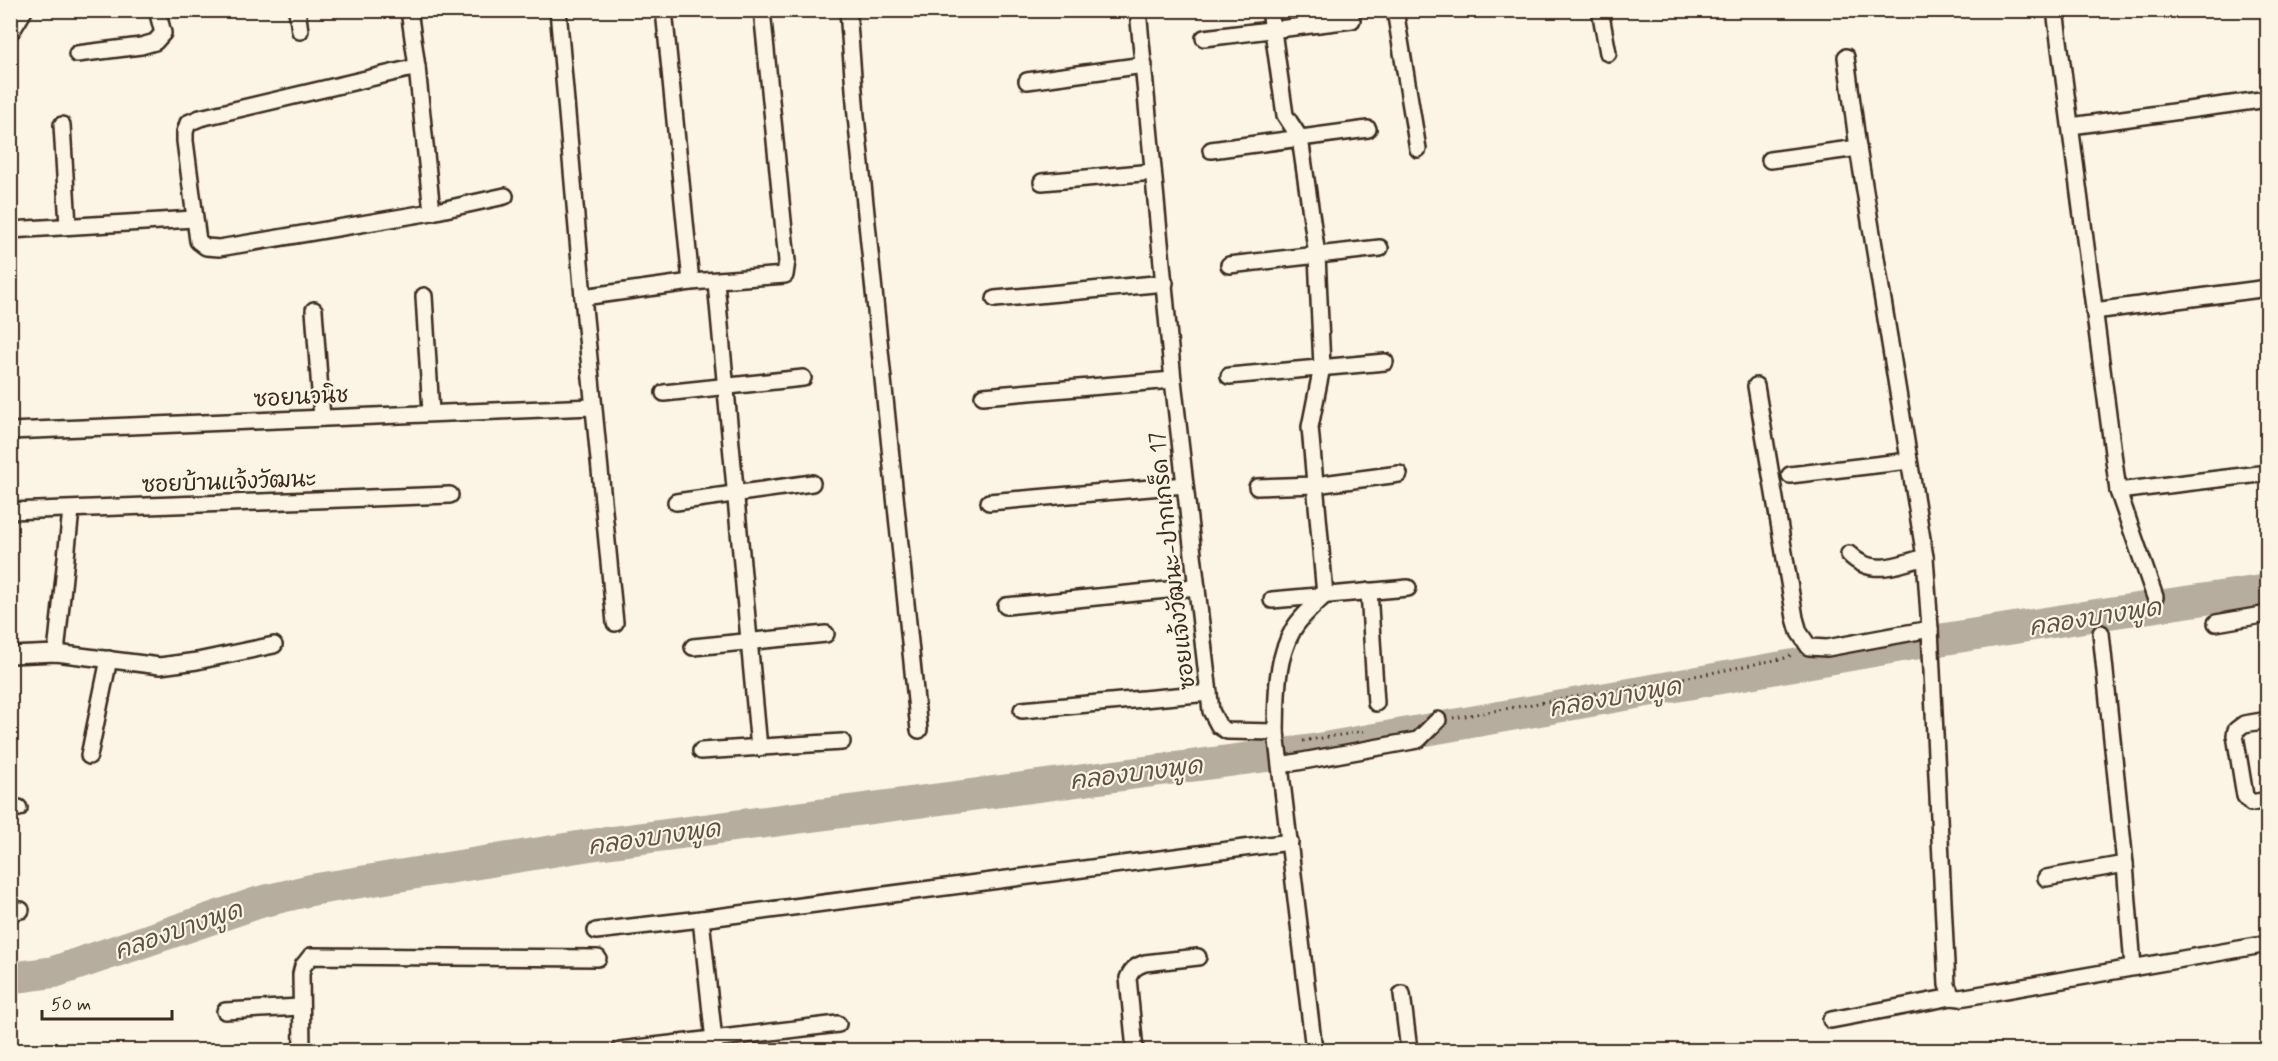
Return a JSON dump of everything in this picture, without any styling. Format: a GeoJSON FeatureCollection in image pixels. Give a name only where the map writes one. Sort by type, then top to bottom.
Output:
{"type":"FeatureCollection","features":[{"type":"Feature","properties":{"kind":"main road"},"geometry":{"type":"LineString","coordinates":[[10,28],[21,10]]}},
{"type":"Feature","properties":{"kind":"street"},"geometry":{"type":"LineString","coordinates":[[77,54],[141,46],[155,42],[163,33],[158,10]]}},
{"type":"Feature","properties":{"kind":"street"},"geometry":{"type":"LineString","coordinates":[[297,10],[300,30]]}},
{"type":"Feature","properties":{"kind":"street"},"geometry":{"type":"LineString","coordinates":[[409,10],[432,212]]}},
{"type":"Feature","properties":{"kind":"street"},"geometry":{"type":"LineString","coordinates":[[558,10],[582,297],[615,623]]}},
{"type":"Feature","properties":{"kind":"street"},"geometry":{"type":"LineString","coordinates":[[664,10],[690,282]]}},
{"type":"Feature","properties":{"kind":"street"},"geometry":{"type":"LineString","coordinates":[[582,297],[690,282],[716,282],[784,275],[787,261],[762,10]]}},
{"type":"Feature","properties":{"kind":"street"},"geometry":{"type":"LineString","coordinates":[[848,10],[858,139],[919,730]]}},
{"type":"Feature","properties":{"kind":"street","name":"ซอยแจ้งวัฒนะ-ปากเกร็ด 17"},"geometry":{"type":"LineString","coordinates":[[1138,10],[1173,380],[1211,711],[1219,726],[1227,731],[1276,732]]}},
{"type":"Feature","properties":{"kind":"street"},"geometry":{"type":"LineString","coordinates":[[1270,10],[1271,31],[1285,115],[1300,138],[1317,255],[1322,367],[1310,427],[1325,594],[1293,629],[1283,657],[1277,680],[1276,732],[1314,1050]]}},
{"type":"Feature","properties":{"kind":"street"},"geometry":{"type":"LineString","coordinates":[[1395,10],[1418,149]]}},
{"type":"Feature","properties":{"kind":"street"},"geometry":{"type":"LineString","coordinates":[[1600,10],[1608,53]]}},
{"type":"Feature","properties":{"kind":"street"},"geometry":{"type":"LineString","coordinates":[[2055,10],[2118,491],[2155,597]]}},
{"type":"Feature","properties":{"kind":"street"},"geometry":{"type":"LineString","coordinates":[[1204,38],[1352,20]]}},
{"type":"Feature","properties":{"kind":"street"},"geometry":{"type":"LineString","coordinates":[[1846,57],[1858,148],[1924,558],[1947,985],[1952,997]]}},
{"type":"Feature","properties":{"kind":"street"},"geometry":{"type":"LineString","coordinates":[[1027,81],[1144,65]]}},
{"type":"Feature","properties":{"kind":"street"},"geometry":{"type":"LineString","coordinates":[[417,67],[200,118],[188,123],[185,141],[198,241],[206,247],[219,248],[432,212],[505,196]]}},
{"type":"Feature","properties":{"kind":"street"},"geometry":{"type":"LineString","coordinates":[[2071,126],[2268,99]]}},
{"type":"Feature","properties":{"kind":"street"},"geometry":{"type":"LineString","coordinates":[[62,125],[68,226]]}},
{"type":"Feature","properties":{"kind":"street"},"geometry":{"type":"LineString","coordinates":[[1211,150],[1368,129]]}},
{"type":"Feature","properties":{"kind":"street"},"geometry":{"type":"LineString","coordinates":[[1770,160],[1858,148]]}},
{"type":"Feature","properties":{"kind":"street"},"geometry":{"type":"LineString","coordinates":[[1042,182],[1154,172]]}},
{"type":"Feature","properties":{"kind":"street"},"geometry":{"type":"LineString","coordinates":[[10,230],[194,219]]}},
{"type":"Feature","properties":{"kind":"street"},"geometry":{"type":"LineString","coordinates":[[1229,265],[1380,248]]}},
{"type":"Feature","properties":{"kind":"street"},"geometry":{"type":"LineString","coordinates":[[716,282],[759,747]]}},
{"type":"Feature","properties":{"kind":"street"},"geometry":{"type":"LineString","coordinates":[[995,299],[1165,283]]}},
{"type":"Feature","properties":{"kind":"street"},"geometry":{"type":"LineString","coordinates":[[2094,311],[2268,288]]}},
{"type":"Feature","properties":{"kind":"street"},"geometry":{"type":"LineString","coordinates":[[424,296],[431,413]]}},
{"type":"Feature","properties":{"kind":"street"},"geometry":{"type":"LineString","coordinates":[[314,310],[322,418]]}},
{"type":"Feature","properties":{"kind":"street"},"geometry":{"type":"LineString","coordinates":[[1229,376],[1386,362]]}},
{"type":"Feature","properties":{"kind":"street"},"geometry":{"type":"LineString","coordinates":[[664,393],[803,378]]}},
{"type":"Feature","properties":{"kind":"street"},"geometry":{"type":"LineString","coordinates":[[983,396],[1173,380]]}},
{"type":"Feature","properties":{"kind":"street"},"geometry":{"type":"LineString","coordinates":[[1756,386],[1799,633],[1809,647],[1827,648],[1930,641]]}},
{"type":"Feature","properties":{"kind":"street","name":"ซอยนวนิช"},"geometry":{"type":"LineString","coordinates":[[10,430],[593,407]]}},
{"type":"Feature","properties":{"kind":"street"},"geometry":{"type":"LineString","coordinates":[[1790,475],[1909,461]]}},
{"type":"Feature","properties":{"kind":"street"},"geometry":{"type":"LineString","coordinates":[[2118,491],[2268,473]]}},
{"type":"Feature","properties":{"kind":"street"},"geometry":{"type":"LineString","coordinates":[[1257,487],[1315,485],[1399,474]]}},
{"type":"Feature","properties":{"kind":"street"},"geometry":{"type":"LineString","coordinates":[[676,502],[812,483]]}},
{"type":"Feature","properties":{"kind":"street"},"geometry":{"type":"LineString","coordinates":[[989,502],[1185,485]]}},
{"type":"Feature","properties":{"kind":"street","name":"ซอยบ้านแจ้งวัฒนะ"},"geometry":{"type":"LineString","coordinates":[[10,511],[450,495]]}},
{"type":"Feature","properties":{"kind":"street"},"geometry":{"type":"LineString","coordinates":[[56,653],[71,510]]}},
{"type":"Feature","properties":{"kind":"street"},"geometry":{"type":"LineString","coordinates":[[1849,554],[1857,563],[1865,567],[1878,568],[1924,558]]}},
{"type":"Feature","properties":{"kind":"street"},"geometry":{"type":"LineString","coordinates":[[1006,606],[1197,587]]}},
{"type":"Feature","properties":{"kind":"street"},"geometry":{"type":"LineString","coordinates":[[1272,600],[1408,588]]}},
{"type":"Feature","properties":{"kind":"street"},"geometry":{"type":"LineString","coordinates":[[1369,591],[1376,703]]}},
{"type":"Feature","properties":{"kind":"street"},"geometry":{"type":"LineString","coordinates":[[2216,623],[2268,614]]}},
{"type":"Feature","properties":{"kind":"street"},"geometry":{"type":"LineString","coordinates":[[2101,633],[2125,864],[2133,968]]}},
{"type":"Feature","properties":{"kind":"street"},"geometry":{"type":"LineString","coordinates":[[693,647],[826,634]]}},
{"type":"Feature","properties":{"kind":"street"},"geometry":{"type":"LineString","coordinates":[[10,655],[56,653],[160,666],[274,645]]}},
{"type":"Feature","properties":{"kind":"street"},"geometry":{"type":"LineString","coordinates":[[89,756],[109,659]]}},
{"type":"Feature","properties":{"kind":"street"},"geometry":{"type":"LineString","coordinates":[[1022,710],[1209,693]]}},
{"type":"Feature","properties":{"kind":"street"},"geometry":{"type":"LineString","coordinates":[[1280,759],[1418,740],[1438,720]]}},
{"type":"Feature","properties":{"kind":"street"},"geometry":{"type":"LineString","coordinates":[[2268,720],[2244,724],[2236,730],[2235,735],[2245,796],[2251,802],[2268,800]]}},
{"type":"Feature","properties":{"kind":"street"},"geometry":{"type":"LineString","coordinates":[[701,751],[842,742]]}},
{"type":"Feature","properties":{"kind":"street"},"geometry":{"type":"LineString","coordinates":[[596,931],[1290,842]]}},
{"type":"Feature","properties":{"kind":"street"},"geometry":{"type":"LineString","coordinates":[[2046,878],[2125,864]]}},
{"type":"Feature","properties":{"kind":"street"},"geometry":{"type":"LineString","coordinates":[[701,919],[715,1045]]}},
{"type":"Feature","properties":{"kind":"street"},"geometry":{"type":"LineString","coordinates":[[1831,1020],[1952,997],[1960,998],[2268,944]]}},
{"type":"Feature","properties":{"kind":"street"},"geometry":{"type":"LineString","coordinates":[[302,1050],[303,966],[311,956],[316,954],[598,958]]}},
{"type":"Feature","properties":{"kind":"street"},"geometry":{"type":"LineString","coordinates":[[1135,1050],[1128,978],[1131,971],[1145,963],[1198,957]]}},
{"type":"Feature","properties":{"kind":"street"},"geometry":{"type":"LineString","coordinates":[[1402,994],[1409,1050]]}},
{"type":"Feature","properties":{"kind":"street"},"geometry":{"type":"LineString","coordinates":[[225,1011],[301,1007]]}},
{"type":"Feature","properties":{"kind":"street"},"geometry":{"type":"LineString","coordinates":[[620,1050],[715,1045],[838,1024]]}},
{"type":"Feature","properties":{"kind":"path"},"geometry":{"type":"LineString","coordinates":[[1438,720],[1711,673],[1785,658],[1809,647]]}},
{"type":"Feature","properties":{"kind":"path"},"geometry":{"type":"LineString","coordinates":[[1303,741],[1371,731]]}},
{"type":"Feature","properties":{"kind":"waterway","name":"คลองบางพูด"},"geometry":{"type":"LineString","coordinates":[[10,978],[54,972],[260,902],[311,890],[590,845],[1313,750],[1907,645],[2268,590]]}}]}
